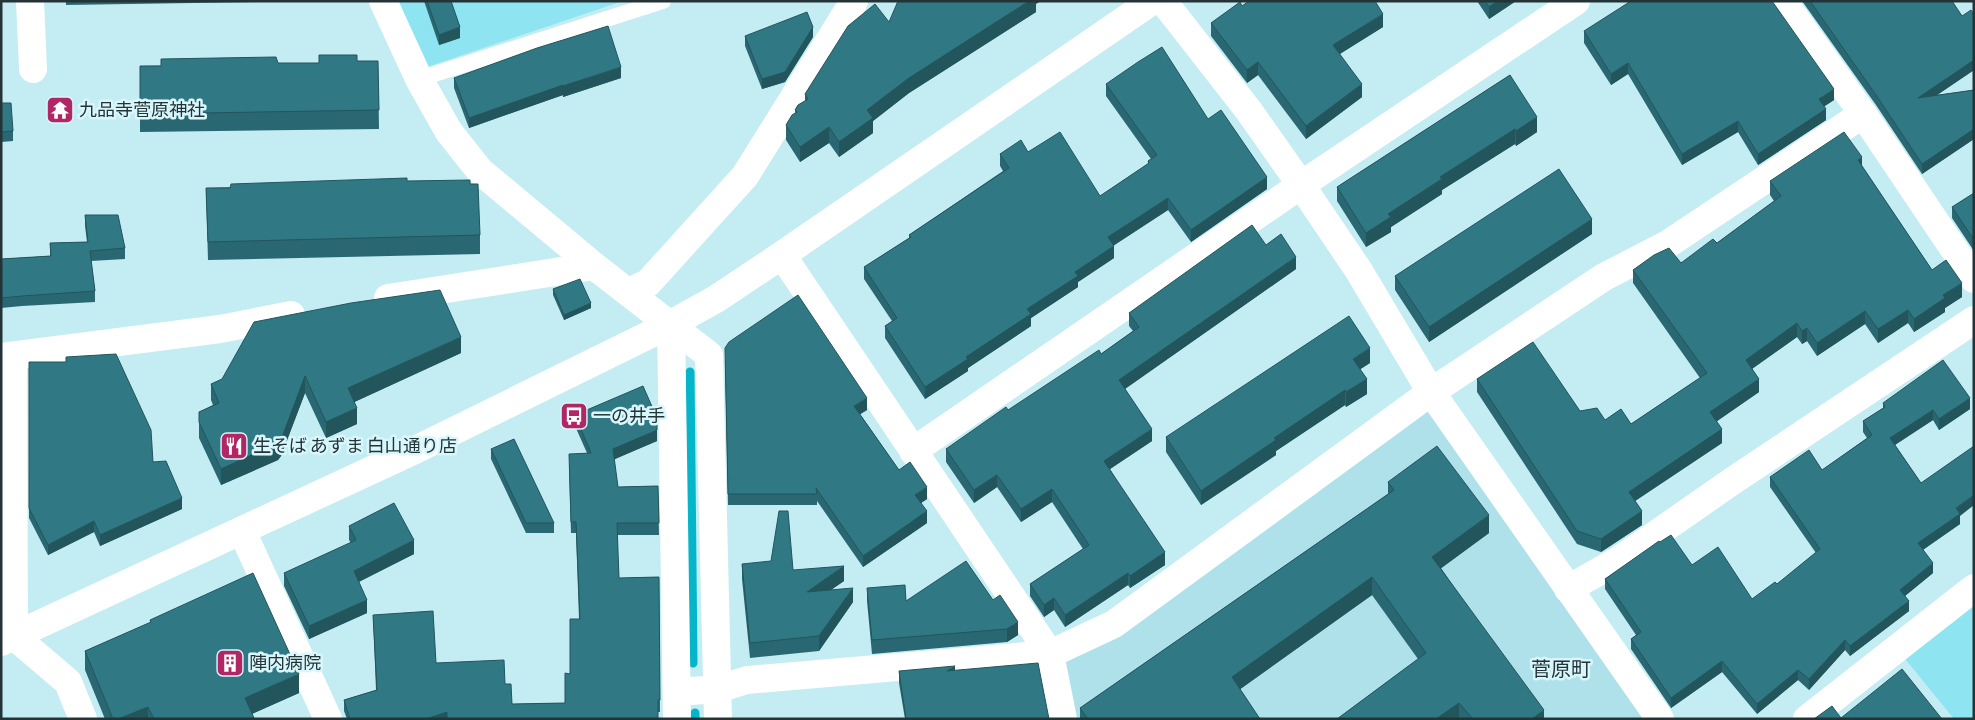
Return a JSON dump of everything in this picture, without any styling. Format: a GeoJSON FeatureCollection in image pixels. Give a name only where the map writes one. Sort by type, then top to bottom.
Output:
{"type":"FeatureCollection","features":[{"type":"Feature","properties":{"kind":"street"},"geometry":{"type":"LineString","coordinates":[[30,1],[33,70]]}},
{"type":"Feature","properties":{"kind":"street"},"geometry":{"type":"LineString","coordinates":[[383,1],[419,79],[450,132],[480,171],[594,266],[709,355],[718,719]]}},
{"type":"Feature","properties":{"kind":"street"},"geometry":{"type":"LineString","coordinates":[[630,292],[648,283],[745,176],[854,1]]}},
{"type":"Feature","properties":{"kind":"street"},"geometry":{"type":"LineString","coordinates":[[8,639],[415,450],[671,324],[716,299],[1152,1]]}},
{"type":"Feature","properties":{"kind":"street"},"geometry":{"type":"LineString","coordinates":[[1163,1],[1249,111],[1301,185],[1359,271],[1431,392],[1660,719]]}},
{"type":"Feature","properties":{"kind":"street"},"geometry":{"type":"LineString","coordinates":[[913,451],[1301,185],[1576,1]]}},
{"type":"Feature","properties":{"kind":"street"},"geometry":{"type":"LineString","coordinates":[[1783,1],[1863,114],[1974,279]]}},
{"type":"Feature","properties":{"kind":"street"},"geometry":{"type":"LineString","coordinates":[[677,692],[718,689],[748,680],[1050,654],[1114,624],[1431,392],[1604,277],[1668,244],[1863,114]]}},
{"type":"Feature","properties":{"kind":"street"},"geometry":{"type":"LineString","coordinates":[[782,255],[1050,654],[1062,719]]}},
{"type":"Feature","properties":{"kind":"street"},"geometry":{"type":"LineString","coordinates":[[368,301],[594,266]]}},
{"type":"Feature","properties":{"kind":"street"},"geometry":{"type":"LineString","coordinates":[[8,639],[7,357],[220,329],[318,310]]}},
{"type":"Feature","properties":{"kind":"street"},"geometry":{"type":"LineString","coordinates":[[1568,589],[1619,560],[1974,320]]}},
{"type":"Feature","properties":{"kind":"street"},"geometry":{"type":"LineString","coordinates":[[671,324],[677,719]]}},
{"type":"Feature","properties":{"kind":"street"},"geometry":{"type":"LineString","coordinates":[[242,531],[328,719]]}},
{"type":"Feature","properties":{"kind":"street"},"geometry":{"type":"LineString","coordinates":[[1807,719],[1974,588]]}},
{"type":"Feature","properties":{"kind":"street"},"geometry":{"type":"LineString","coordinates":[[8,639],[68,682],[83,719]]}},
{"type":"Feature","properties":{"kind":"lane"},"geometry":{"type":"LineString","coordinates":[[419,79],[663,1]]}},
{"type":"Feature","properties":{"kind":"shaded area"},"geometry":{"type":"Polygon","coordinates":[[[399,1],[623,1],[427,67],[399,1]]]}},
{"type":"Feature","properties":{"kind":"shaded area"},"geometry":{"type":"Polygon","coordinates":[[[1431,392],[1648,719],[1063,719],[1050,654],[1431,392]]]}},
{"type":"Feature","properties":{"kind":"shaded area"},"geometry":{"type":"Polygon","coordinates":[[[1974,599],[1974,719],[1954,719],[1902,655],[1974,599]]]}},
{"type":"Feature","properties":{"kind":"building"},"geometry":{"type":"Polygon","coordinates":[[[427,1],[451,1],[460,27],[439,35],[427,1]]]}},
{"type":"Feature","properties":{"kind":"building"},"geometry":{"type":"Polygon","coordinates":[[[898,1],[1029,1],[909,78],[867,110],[873,118],[839,142],[829,127],[800,147],[786,125],[792,115],[797,112],[795,110],[798,105],[808,99],[805,94],[848,26],[875,4],[889,22],[898,1]]]}},
{"type":"Feature","properties":{"kind":"building"},"geometry":{"type":"Polygon","coordinates":[[[1249,1],[1375,1],[1383,14],[1333,45],[1362,84],[1306,126],[1258,62],[1247,70],[1211,23],[1240,2],[1242,6],[1249,1]]]}},
{"type":"Feature","properties":{"kind":"building"},"geometry":{"type":"Polygon","coordinates":[[[1485,1],[1498,1],[1489,7],[1485,1]]]}},
{"type":"Feature","properties":{"kind":"building"},"geometry":{"type":"Polygon","coordinates":[[[1631,1],[1772,1],[1834,89],[1819,99],[1826,109],[1758,154],[1738,121],[1682,154],[1628,63],[1611,74],[1584,31],[1631,1]]]}},
{"type":"Feature","properties":{"kind":"building"},"geometry":{"type":"Polygon","coordinates":[[[1810,1],[1952,1],[1962,16],[1971,10],[1974,14],[1974,60],[1918,98],[1974,90],[1974,129],[1922,164],[1810,1]]]}},
{"type":"Feature","properties":{"kind":"building"},"geometry":{"type":"Polygon","coordinates":[[[807,12],[813,27],[785,72],[762,79],[745,36],[807,12]]]}},
{"type":"Feature","properties":{"kind":"building"},"geometry":{"type":"Polygon","coordinates":[[[608,26],[621,67],[469,118],[454,78],[537,48],[608,26]]]}},
{"type":"Feature","properties":{"kind":"building"},"geometry":{"type":"Polygon","coordinates":[[[1162,47],[1208,119],[1221,110],[1267,177],[1191,230],[1168,198],[1108,237],[1114,246],[1075,272],[1078,276],[1027,309],[1031,314],[925,387],[885,326],[897,318],[864,267],[911,237],[909,235],[1009,168],[1000,154],[1021,140],[1028,152],[1060,132],[1100,196],[1149,163],[1148,161],[1157,155],[1106,84],[1162,47]]]}},
{"type":"Feature","properties":{"kind":"building"},"geometry":{"type":"Polygon","coordinates":[[[319,55],[357,55],[357,61],[378,61],[379,110],[140,114],[140,66],[161,66],[161,59],[276,57],[278,63],[319,63],[319,55]]]}},
{"type":"Feature","properties":{"kind":"building"},"geometry":{"type":"Polygon","coordinates":[[[1510,75],[1537,117],[1440,177],[1442,179],[1388,214],[1391,217],[1366,233],[1337,187],[1510,75]]]}},
{"type":"Feature","properties":{"kind":"building"},"geometry":{"type":"Polygon","coordinates":[[[1,103],[11,103],[13,131],[1,132],[1,103]]]}},
{"type":"Feature","properties":{"kind":"building"},"geometry":{"type":"Polygon","coordinates":[[[1844,132],[1862,157],[1858,160],[1932,270],[1946,260],[1962,283],[1943,295],[1945,298],[1914,319],[1908,310],[1878,329],[1865,311],[1817,343],[1807,328],[1802,331],[1797,323],[1746,360],[1759,379],[1710,412],[1722,429],[1629,492],[1642,511],[1601,539],[1577,531],[1477,379],[1533,342],[1580,411],[1597,408],[1605,420],[1621,409],[1631,424],[1707,373],[1633,270],[1654,255],[1669,248],[1681,263],[1713,239],[1717,243],[1781,196],[1770,181],[1844,132]]]}},
{"type":"Feature","properties":{"kind":"building"},"geometry":{"type":"Polygon","coordinates":[[[1559,169],[1592,219],[1429,327],[1395,276],[1559,169]]]}},
{"type":"Feature","properties":{"kind":"building"},"geometry":{"type":"Polygon","coordinates":[[[407,178],[407,181],[470,180],[470,184],[478,184],[480,235],[208,242],[206,188],[230,188],[231,184],[407,178]]]}},
{"type":"Feature","properties":{"kind":"building"},"geometry":{"type":"Polygon","coordinates":[[[1974,193],[1974,240],[1952,207],[1974,193]]]}},
{"type":"Feature","properties":{"kind":"building"},"geometry":{"type":"Polygon","coordinates":[[[85,215],[118,215],[125,248],[90,251],[95,291],[1,298],[1,259],[51,256],[50,243],[88,242],[85,215]]]}},
{"type":"Feature","properties":{"kind":"building"},"geometry":{"type":"Polygon","coordinates":[[[1252,225],[1266,245],[1281,234],[1296,257],[1119,380],[1152,429],[1104,461],[1165,552],[1130,576],[1128,573],[1065,615],[1054,598],[1044,605],[1030,584],[1089,545],[1052,489],[1021,509],[997,475],[974,490],[946,449],[1006,407],[1008,410],[1099,350],[1101,354],[1139,327],[1129,313],[1252,225]]]}},
{"type":"Feature","properties":{"kind":"building"},"geometry":{"type":"Polygon","coordinates":[[[580,279],[591,303],[564,315],[553,289],[580,279]]]}},
{"type":"Feature","properties":{"kind":"building"},"geometry":{"type":"Polygon","coordinates":[[[440,290],[461,337],[348,388],[357,408],[326,422],[305,376],[281,440],[221,469],[199,422],[199,412],[219,403],[211,384],[222,379],[254,322],[351,303],[440,290]]]}},
{"type":"Feature","properties":{"kind":"building"},"geometry":{"type":"Polygon","coordinates":[[[798,295],[867,398],[854,406],[899,470],[910,462],[927,487],[915,495],[927,511],[863,556],[816,488],[817,494],[728,494],[725,348],[729,342],[798,295]]]}},
{"type":"Feature","properties":{"kind":"building"},"geometry":{"type":"Polygon","coordinates":[[[1349,316],[1370,348],[1353,359],[1367,379],[1346,392],[1345,390],[1201,491],[1166,437],[1349,316]]]}},
{"type":"Feature","properties":{"kind":"building"},"geometry":{"type":"Polygon","coordinates":[[[116,354],[151,430],[153,462],[166,461],[182,498],[100,535],[94,521],[48,545],[29,508],[29,362],[66,362],[66,357],[116,354]]]}},
{"type":"Feature","properties":{"kind":"building"},"geometry":{"type":"Polygon","coordinates":[[[1943,360],[1970,398],[1939,419],[1933,410],[1890,438],[1921,483],[1974,446],[1974,495],[1956,508],[1960,514],[1918,543],[1933,563],[1900,590],[1909,601],[1850,646],[1845,640],[1809,679],[1798,670],[1757,704],[1722,661],[1671,698],[1631,639],[1641,632],[1605,579],[1659,541],[1671,535],[1692,565],[1718,547],[1752,599],[1775,582],[1777,584],[1820,549],[1770,477],[1809,450],[1822,470],[1872,435],[1863,421],[1885,407],[1883,403],[1943,360]]]}},
{"type":"Feature","properties":{"kind":"building"},"geometry":{"type":"Polygon","coordinates":[[[643,386],[657,418],[657,430],[613,449],[618,487],[658,486],[659,523],[617,523],[619,578],[659,577],[660,700],[658,700],[658,719],[447,719],[447,712],[426,719],[350,719],[344,700],[377,690],[373,615],[433,611],[436,663],[504,660],[505,684],[511,684],[512,704],[565,703],[565,673],[570,674],[570,619],[580,619],[576,522],[571,522],[569,454],[591,453],[575,415],[643,386]]]}},
{"type":"Feature","properties":{"kind":"building"},"geometry":{"type":"Polygon","coordinates":[[[514,439],[554,523],[526,523],[491,449],[514,439]]]}},
{"type":"Feature","properties":{"kind":"building"},"geometry":{"type":"Polygon","coordinates":[[[1437,446],[1489,515],[1432,557],[1544,710],[1532,719],[1473,719],[1459,703],[1436,719],[1337,719],[1426,653],[1372,577],[1232,677],[1260,719],[1088,719],[1080,708],[1394,490],[1388,482],[1437,446]]]}},
{"type":"Feature","properties":{"kind":"building"},"geometry":{"type":"Polygon","coordinates":[[[394,503],[414,540],[354,571],[367,600],[309,626],[284,573],[356,540],[349,526],[394,503]]]}},
{"type":"Feature","properties":{"kind":"building"},"geometry":{"type":"Polygon","coordinates":[[[779,511],[788,511],[793,570],[844,566],[807,592],[853,588],[819,636],[750,643],[742,564],[771,561],[779,511]]]}},
{"type":"Feature","properties":{"kind":"building"},"geometry":{"type":"Polygon","coordinates":[[[966,561],[993,600],[1000,595],[1018,622],[1007,629],[872,640],[867,588],[905,585],[906,601],[966,561]]]}},
{"type":"Feature","properties":{"kind":"building"},"geometry":{"type":"Polygon","coordinates":[[[253,573],[299,674],[245,698],[254,719],[154,719],[148,707],[118,719],[113,719],[85,651],[253,573]]]}},
{"type":"Feature","properties":{"kind":"building"},"geometry":{"type":"Polygon","coordinates":[[[1038,663],[1049,719],[906,719],[899,671],[955,666],[947,671],[1038,663]]]}},
{"type":"Feature","properties":{"kind":"building"},"geometry":{"type":"Polygon","coordinates":[[[1902,669],[1942,719],[1814,719],[1832,706],[1841,718],[1902,669]]]}},
{"type":"Feature","properties":{"kind":"waterway"},"geometry":{"type":"LineString","coordinates":[[690,372],[693,663]]}},
{"type":"Feature","properties":{"kind":"waterway"},"geometry":{"type":"LineString","coordinates":[[695,713],[695,719]]}},
{"type":"Feature","properties":{"kind":"place","name":"九品寺菅原神社"},"geometry":{"type":"Point","coordinates":[60,110]}},
{"type":"Feature","properties":{"kind":"place","name":"一の井手"},"geometry":{"type":"Point","coordinates":[574,416]}},
{"type":"Feature","properties":{"kind":"place","name":"生そば あずま 白山通り店"},"geometry":{"type":"Point","coordinates":[234,446]}},
{"type":"Feature","properties":{"kind":"place","name":"陣内病院"},"geometry":{"type":"Point","coordinates":[230,663]}},
{"type":"Feature","properties":{"kind":"district","name":"菅原町"},"geometry":{"type":"Point","coordinates":[1561,669]}}]}
